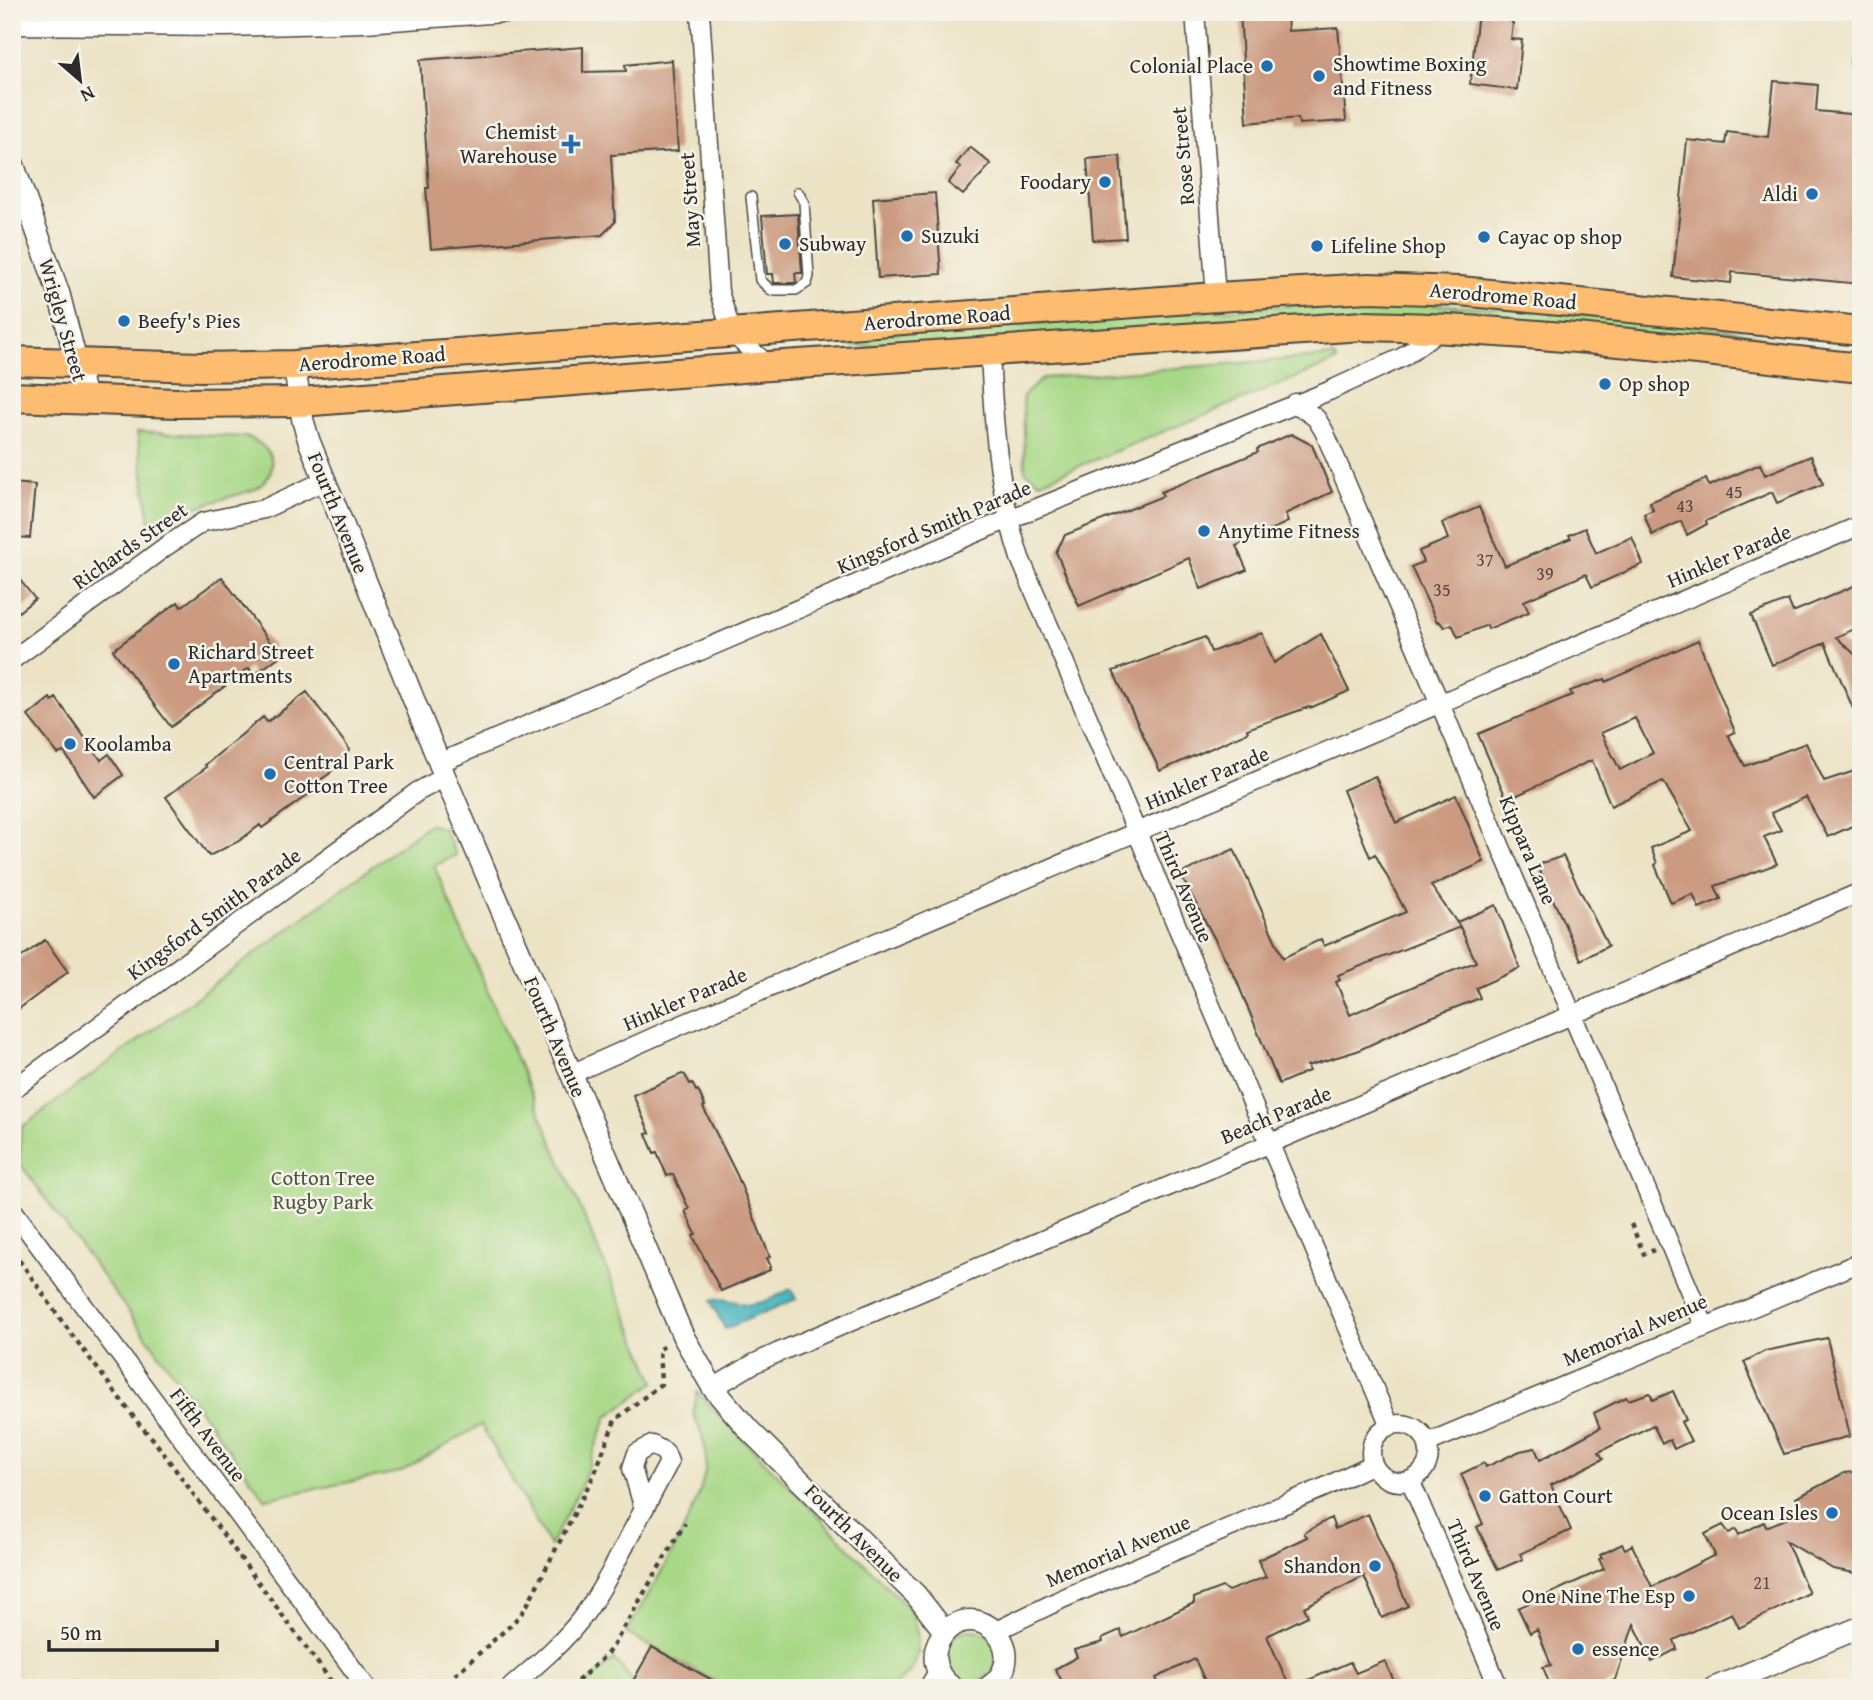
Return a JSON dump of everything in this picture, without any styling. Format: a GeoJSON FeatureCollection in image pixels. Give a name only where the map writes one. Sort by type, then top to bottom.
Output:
{"type":"FeatureCollection","features":[{"type":"Feature","properties":{"kind":"main road","name":"Aerodrome Road"},"geometry":{"type":"LineString","coordinates":[[12,361],[201,367],[294,365],[1216,297],[1369,289],[1460,290],[1861,331]]}},
{"type":"Feature","properties":{"kind":"main road","name":"Aerodrome Road"},"geometry":{"type":"LineString","coordinates":[[12,397],[177,403],[300,401],[1288,329],[1363,326],[1443,327],[1595,339],[1861,368]]}},
{"type":"Feature","properties":{"kind":"street"},"geometry":{"type":"LineString","coordinates":[[12,25],[225,27],[365,23],[519,12]]}},
{"type":"Feature","properties":{"kind":"street","name":"May Street"},"geometry":{"type":"LineString","coordinates":[[700,12],[722,308],[732,333],[769,366]]}},
{"type":"Feature","properties":{"kind":"street","name":"Rose Street"},"geometry":{"type":"LineString","coordinates":[[1195,12],[1216,297]]}},
{"type":"Feature","properties":{"kind":"street","name":"Wrigley Street"},"geometry":{"type":"LineString","coordinates":[[12,161],[59,294],[86,400]]}},
{"type":"Feature","properties":{"kind":"street","name":"Kingsford Smith Parade"},"geometry":{"type":"LineString","coordinates":[[12,1090],[417,792],[442,770],[1008,520],[1404,357],[1443,327]]}},
{"type":"Feature","properties":{"kind":"street","name":"Third Avenue"},"geometry":{"type":"LineString","coordinates":[[990,351],[999,472],[1008,520],[1036,600],[1390,1426]]}},
{"type":"Feature","properties":{"kind":"street","name":"Fourth Avenue"},"geometry":{"type":"LineString","coordinates":[[294,365],[309,441],[442,770],[683,1336],[713,1388],[749,1430],[916,1595],[945,1632]]}},
{"type":"Feature","properties":{"kind":"street","name":"Kippara Lane"},"geometry":{"type":"LineString","coordinates":[[1295,403],[1316,418],[1324,431],[1704,1325]]}},
{"type":"Feature","properties":{"kind":"street","name":"Richards Street"},"geometry":{"type":"LineString","coordinates":[[12,660],[203,522],[264,509],[326,480]]}},
{"type":"Feature","properties":{"kind":"street","name":"Hinkler Parade"},"geometry":{"type":"LineString","coordinates":[[571,1074],[1861,525]]}},
{"type":"Feature","properties":{"kind":"street","name":"Beach Parade"},"geometry":{"type":"LineString","coordinates":[[713,1388],[753,1363],[1861,891]]}},
{"type":"Feature","properties":{"kind":"street","name":"Fifth Avenue"},"geometry":{"type":"LineString","coordinates":[[12,1209],[367,1688]]}},
{"type":"Feature","properties":{"kind":"street","name":"Memorial Avenue"},"geometry":{"type":"LineString","coordinates":[[1427,1443],[1704,1325],[1861,1262]]}},
{"type":"Feature","properties":{"kind":"street"},"geometry":{"type":"LineString","coordinates":[[1408,1425],[1423,1435],[1427,1443],[1429,1452],[1425,1469],[1410,1480],[1402,1482],[1385,1478],[1373,1464],[1372,1446],[1382,1431],[1390,1426],[1408,1425]]}},
{"type":"Feature","properties":{"kind":"street","name":"Memorial Avenue"},"geometry":{"type":"LineString","coordinates":[[996,1631],[1064,1598],[1373,1464]]}},
{"type":"Feature","properties":{"kind":"street","name":"Third Avenue"},"geometry":{"type":"LineString","coordinates":[[1410,1480],[1499,1688]]}},
{"type":"Feature","properties":{"kind":"street"},"geometry":{"type":"LineString","coordinates":[[510,1688],[556,1647],[581,1619],[644,1509]]}},
{"type":"Feature","properties":{"kind":"street"},"geometry":{"type":"LineString","coordinates":[[953,1688],[944,1681],[932,1680],[935,1650],[945,1632],[954,1625],[976,1621],[996,1631],[1006,1650],[1006,1660],[998,1685]]}},
{"type":"Feature","properties":{"kind":"street"},"geometry":{"type":"LineString","coordinates":[[1713,1688],[1861,1627]]}},
{"type":"Feature","properties":{"kind":"lane"},"geometry":{"type":"LineString","coordinates":[[1861,15],[1855,62],[1861,63]]}},
{"type":"Feature","properties":{"kind":"lane"},"geometry":{"type":"LineString","coordinates":[[751,197],[760,280],[771,290],[796,290],[807,283],[809,276],[804,202],[798,192]]}},
{"type":"Feature","properties":{"kind":"path"},"geometry":{"type":"LineString","coordinates":[[1631,1224],[1644,1254],[1655,1250]]}},
{"type":"Feature","properties":{"kind":"path"},"geometry":{"type":"LineString","coordinates":[[12,1253],[139,1424],[153,1438],[336,1688]]}},
{"type":"Feature","properties":{"kind":"path"},"geometry":{"type":"LineString","coordinates":[[440,1688],[512,1624],[525,1609],[594,1475],[615,1420],[661,1384],[659,1349],[683,1336]]}},
{"type":"Feature","properties":{"kind":"path"},"geometry":{"type":"LineString","coordinates":[[570,1688],[613,1646],[685,1523]]}},
{"type":"Feature","properties":{"kind":"green space"},"geometry":{"type":"Polygon","coordinates":[[[1376,302],[1524,309],[1732,330],[1783,343],[1780,350],[1495,322],[925,347],[847,346],[845,337],[1295,305],[1376,302]]]}},
{"type":"Feature","properties":{"kind":"green space"},"geometry":{"type":"Polygon","coordinates":[[[1333,356],[1337,361],[1040,482],[1025,471],[1023,396],[1043,378],[1333,356]]]}},
{"type":"Feature","properties":{"kind":"green space"},"geometry":{"type":"Polygon","coordinates":[[[137,432],[247,437],[269,453],[272,467],[264,482],[256,489],[183,511],[151,529],[137,432]]]}},
{"type":"Feature","properties":{"kind":"green space","name":"Cotton Tree Rugby Park"},"geometry":{"type":"Polygon","coordinates":[[[429,824],[443,828],[456,855],[434,866],[655,1382],[607,1417],[581,1486],[550,1546],[481,1425],[400,1472],[265,1499],[19,1162],[22,1127],[429,824]]]}},
{"type":"Feature","properties":{"kind":"green space"},"geometry":{"type":"Polygon","coordinates":[[[697,1392],[908,1608],[917,1632],[917,1658],[909,1673],[892,1688],[727,1688],[626,1633],[686,1524],[703,1479],[705,1448],[693,1415],[697,1392]]]}},
{"type":"Feature","properties":{"kind":"green space"},"geometry":{"type":"Polygon","coordinates":[[[971,1630],[981,1632],[989,1638],[995,1646],[995,1666],[989,1674],[981,1680],[971,1682],[961,1680],[953,1674],[947,1666],[945,1656],[947,1646],[953,1638],[961,1632],[971,1630]]]}},
{"type":"Feature","properties":{"kind":"green space"},"geometry":{"type":"Polygon","coordinates":[[[614,1659],[639,1688],[582,1688],[614,1659]]]}},
{"type":"Feature","properties":{"kind":"water"},"geometry":{"type":"Polygon","coordinates":[[[791,1289],[796,1299],[725,1329],[711,1301],[721,1299],[755,1304],[791,1289]]]}},
{"type":"Feature","properties":{"kind":"building"},"geometry":{"type":"Polygon","coordinates":[[[1240,12],[1287,12],[1288,31],[1338,28],[1346,121],[1299,124],[1298,118],[1247,123],[1240,12]]]}},
{"type":"Feature","properties":{"kind":"building"},"geometry":{"type":"Polygon","coordinates":[[[1478,12],[1504,12],[1513,24],[1511,39],[1522,40],[1517,90],[1470,84],[1478,12]]]}},
{"type":"Feature","properties":{"kind":"building"},"geometry":{"type":"Polygon","coordinates":[[[583,47],[583,72],[626,71],[625,65],[672,60],[678,151],[611,155],[615,222],[602,235],[431,249],[420,60],[583,47]]]}},
{"type":"Feature","properties":{"kind":"building","name":"Aldi"},"geometry":{"type":"Polygon","coordinates":[[[1774,81],[1818,85],[1816,111],[1861,115],[1861,284],[1732,272],[1731,283],[1673,277],[1687,140],[1725,144],[1727,132],[1768,137],[1774,81]]]}},
{"type":"Feature","properties":{"kind":"building"},"geometry":{"type":"Polygon","coordinates":[[[970,147],[991,164],[963,195],[948,183],[961,167],[956,164],[970,147]]]}},
{"type":"Feature","properties":{"kind":"building","name":"Foodary"},"geometry":{"type":"Polygon","coordinates":[[[1120,156],[1126,238],[1093,240],[1087,159],[1120,156]]]}},
{"type":"Feature","properties":{"kind":"building","name":"Suzuki"},"geometry":{"type":"Polygon","coordinates":[[[935,193],[941,274],[878,278],[873,198],[935,193]]]}},
{"type":"Feature","properties":{"kind":"building","name":"Subway"},"geometry":{"type":"Polygon","coordinates":[[[798,214],[802,273],[795,273],[794,283],[774,283],[773,274],[767,274],[762,216],[798,214]]]}},
{"type":"Feature","properties":{"kind":"building"},"geometry":{"type":"Polygon","coordinates":[[[1291,434],[1312,445],[1332,492],[1285,514],[1288,522],[1236,546],[1247,570],[1201,589],[1189,558],[1079,606],[1056,552],[1065,535],[1163,496],[1161,492],[1258,452],[1257,449],[1291,434]]]}},
{"type":"Feature","properties":{"kind":"building"},"geometry":{"type":"Polygon","coordinates":[[[1811,456],[1823,484],[1777,503],[1772,492],[1706,521],[1707,524],[1687,535],[1681,521],[1652,535],[1644,514],[1653,510],[1650,502],[1706,479],[1709,486],[1760,464],[1765,475],[1811,456]]]}},
{"type":"Feature","properties":{"kind":"building"},"geometry":{"type":"Polygon","coordinates":[[[12,483],[35,485],[30,538],[12,537],[12,483]]]}},
{"type":"Feature","properties":{"kind":"building"},"geometry":{"type":"Polygon","coordinates":[[[1479,507],[1505,566],[1571,538],[1569,535],[1585,528],[1596,553],[1632,537],[1643,564],[1592,587],[1586,574],[1524,601],[1529,612],[1488,629],[1487,625],[1458,637],[1452,624],[1444,627],[1437,622],[1411,567],[1423,562],[1419,551],[1448,539],[1442,523],[1479,507]]]}},
{"type":"Feature","properties":{"kind":"building"},"geometry":{"type":"Polygon","coordinates":[[[12,570],[35,599],[12,617],[12,570]]]}},
{"type":"Feature","properties":{"kind":"building","name":"Richard Street Apartments"},"geometry":{"type":"Polygon","coordinates":[[[222,577],[280,656],[254,675],[249,668],[171,727],[113,650],[178,602],[181,607],[222,577]]]}},
{"type":"Feature","properties":{"kind":"building"},"geometry":{"type":"Polygon","coordinates":[[[1861,583],[1861,626],[1836,637],[1861,660],[1861,727],[1825,643],[1772,665],[1751,615],[1788,600],[1793,612],[1861,583]]]}},
{"type":"Feature","properties":{"kind":"building"},"geometry":{"type":"Polygon","coordinates":[[[1262,633],[1274,663],[1321,634],[1349,691],[1310,708],[1247,729],[1248,732],[1160,771],[1113,671],[1205,637],[1211,652],[1262,633]]]}},
{"type":"Feature","properties":{"kind":"building"},"geometry":{"type":"Polygon","coordinates":[[[1698,640],[1735,732],[1728,735],[1745,766],[1806,743],[1824,781],[1861,769],[1861,822],[1828,837],[1806,797],[1771,813],[1781,830],[1764,837],[1777,864],[1715,886],[1721,899],[1699,908],[1693,894],[1671,903],[1651,848],[1692,831],[1663,781],[1611,806],[1592,760],[1507,800],[1478,734],[1572,695],[1570,691],[1605,679],[1606,682],[1698,640]],[[1635,718],[1601,733],[1620,770],[1653,753],[1635,718]]]}},
{"type":"Feature","properties":{"kind":"building","name":"Central Park Cotton Tree"},"geometry":{"type":"Polygon","coordinates":[[[307,692],[350,750],[329,774],[307,789],[310,793],[262,828],[260,825],[239,841],[209,856],[166,797],[207,767],[205,765],[263,717],[267,722],[307,692]]]}},
{"type":"Feature","properties":{"kind":"building","name":"Koolamba"},"geometry":{"type":"Polygon","coordinates":[[[50,698],[52,701],[56,698],[101,760],[109,754],[123,775],[94,797],[64,752],[58,754],[28,716],[50,698]]]}},
{"type":"Feature","properties":{"kind":"building"},"geometry":{"type":"Polygon","coordinates":[[[1375,776],[1396,823],[1456,795],[1484,862],[1431,886],[1460,927],[1457,922],[1496,905],[1520,968],[1476,988],[1480,998],[1421,1021],[1357,1051],[1307,1066],[1309,1071],[1279,1084],[1236,979],[1180,874],[1234,849],[1283,958],[1321,939],[1324,946],[1406,912],[1375,854],[1370,857],[1343,790],[1375,776]],[[1460,927],[1338,975],[1340,980],[1336,982],[1350,1015],[1476,962],[1460,927]]]}},
{"type":"Feature","properties":{"kind":"building"},"geometry":{"type":"Polygon","coordinates":[[[1563,856],[1608,946],[1581,960],[1537,865],[1563,856]]]}},
{"type":"Feature","properties":{"kind":"building"},"geometry":{"type":"Polygon","coordinates":[[[45,940],[68,972],[12,1014],[12,964],[45,940]]]}},
{"type":"Feature","properties":{"kind":"building"},"geometry":{"type":"Polygon","coordinates":[[[682,1074],[696,1091],[698,1090],[705,1106],[703,1107],[737,1175],[770,1257],[767,1258],[770,1270],[721,1291],[693,1236],[696,1234],[685,1211],[689,1209],[673,1174],[667,1176],[657,1152],[654,1153],[646,1134],[650,1133],[633,1095],[682,1074]]]}},
{"type":"Feature","properties":{"kind":"building"},"geometry":{"type":"Polygon","coordinates":[[[1827,1338],[1850,1436],[1784,1454],[1744,1362],[1765,1351],[1827,1338]]]}},
{"type":"Feature","properties":{"kind":"building"},"geometry":{"type":"Polygon","coordinates":[[[1673,1391],[1686,1420],[1681,1422],[1691,1441],[1674,1449],[1670,1440],[1662,1443],[1653,1425],[1599,1452],[1603,1459],[1551,1485],[1571,1530],[1520,1554],[1523,1559],[1498,1570],[1477,1527],[1483,1524],[1461,1474],[1484,1463],[1486,1467],[1520,1451],[1535,1448],[1540,1460],[1600,1428],[1594,1413],[1626,1397],[1628,1400],[1650,1393],[1653,1400],[1673,1391]]]}},
{"type":"Feature","properties":{"kind":"building"},"geometry":{"type":"Polygon","coordinates":[[[1861,1471],[1861,1574],[1833,1569],[1786,1541],[1809,1593],[1739,1628],[1732,1613],[1674,1640],[1677,1649],[1652,1662],[1634,1624],[1615,1680],[1599,1688],[1551,1688],[1543,1667],[1551,1665],[1537,1629],[1530,1633],[1518,1608],[1604,1569],[1600,1555],[1622,1544],[1625,1549],[1632,1545],[1652,1587],[1715,1555],[1705,1534],[1723,1525],[1729,1533],[1736,1529],[1739,1535],[1764,1522],[1766,1527],[1803,1512],[1796,1498],[1844,1473],[1861,1471]]]}},
{"type":"Feature","properties":{"kind":"building"},"geometry":{"type":"Polygon","coordinates":[[[1368,1514],[1408,1606],[1382,1618],[1364,1576],[1304,1607],[1308,1616],[1267,1636],[1290,1688],[1208,1688],[1195,1659],[1156,1678],[1161,1688],[1066,1688],[1055,1669],[1077,1657],[1074,1650],[1103,1642],[1102,1638],[1120,1630],[1123,1637],[1194,1603],[1194,1598],[1222,1587],[1228,1591],[1266,1577],[1258,1560],[1307,1537],[1304,1533],[1331,1518],[1335,1529],[1368,1514]]]}},
{"type":"Feature","properties":{"kind":"building"},"geometry":{"type":"Polygon","coordinates":[[[652,1647],[727,1688],[645,1688],[633,1681],[652,1647]]]}},
{"type":"Feature","properties":{"kind":"building"},"geometry":{"type":"Polygon","coordinates":[[[1385,1661],[1397,1688],[1290,1688],[1350,1662],[1356,1673],[1385,1661]]]}},
{"type":"Feature","properties":{"kind":"place","name":"Colonial Place"},"geometry":{"type":"Point","coordinates":[1267,66]}},
{"type":"Feature","properties":{"kind":"place","name":"Showtime Boxing and Fitness"},"geometry":{"type":"Point","coordinates":[1319,76]}},
{"type":"Feature","properties":{"kind":"place","name":"Chemist Warehouse"},"geometry":{"type":"Point","coordinates":[571,144]}},
{"type":"Feature","properties":{"kind":"place","name":"Foodary"},"geometry":{"type":"Point","coordinates":[1105,182]}},
{"type":"Feature","properties":{"kind":"place","name":"Aldi"},"geometry":{"type":"Point","coordinates":[1812,194]}},
{"type":"Feature","properties":{"kind":"place","name":"Suzuki"},"geometry":{"type":"Point","coordinates":[907,236]}},
{"type":"Feature","properties":{"kind":"place","name":"Cayac op shop"},"geometry":{"type":"Point","coordinates":[1484,237]}},
{"type":"Feature","properties":{"kind":"place","name":"Subway"},"geometry":{"type":"Point","coordinates":[785,244]}},
{"type":"Feature","properties":{"kind":"place","name":"Lifeline Shop"},"geometry":{"type":"Point","coordinates":[1317,246]}},
{"type":"Feature","properties":{"kind":"place","name":"Beefy's Pies"},"geometry":{"type":"Point","coordinates":[124,321]}},
{"type":"Feature","properties":{"kind":"place","name":"Op shop"},"geometry":{"type":"Point","coordinates":[1605,384]}},
{"type":"Feature","properties":{"kind":"place","name":"Anytime Fitness"},"geometry":{"type":"Point","coordinates":[1204,531]}},
{"type":"Feature","properties":{"kind":"place","name":"Richard Street Apartments"},"geometry":{"type":"Point","coordinates":[174,664]}},
{"type":"Feature","properties":{"kind":"place","name":"Koolamba"},"geometry":{"type":"Point","coordinates":[70,744]}},
{"type":"Feature","properties":{"kind":"place","name":"Central Park Cotton Tree"},"geometry":{"type":"Point","coordinates":[270,774]}},
{"type":"Feature","properties":{"kind":"place","name":"Gatton Court"},"geometry":{"type":"Point","coordinates":[1485,1496]}},
{"type":"Feature","properties":{"kind":"place","name":"Ocean Isles"},"geometry":{"type":"Point","coordinates":[1832,1513]}},
{"type":"Feature","properties":{"kind":"place","name":"Shandon"},"geometry":{"type":"Point","coordinates":[1375,1566]}},
{"type":"Feature","properties":{"kind":"place","name":"One Nine The Esp"},"geometry":{"type":"Point","coordinates":[1689,1596]}},
{"type":"Feature","properties":{"kind":"place","name":"essence"},"geometry":{"type":"Point","coordinates":[1578,1649]}}]}
